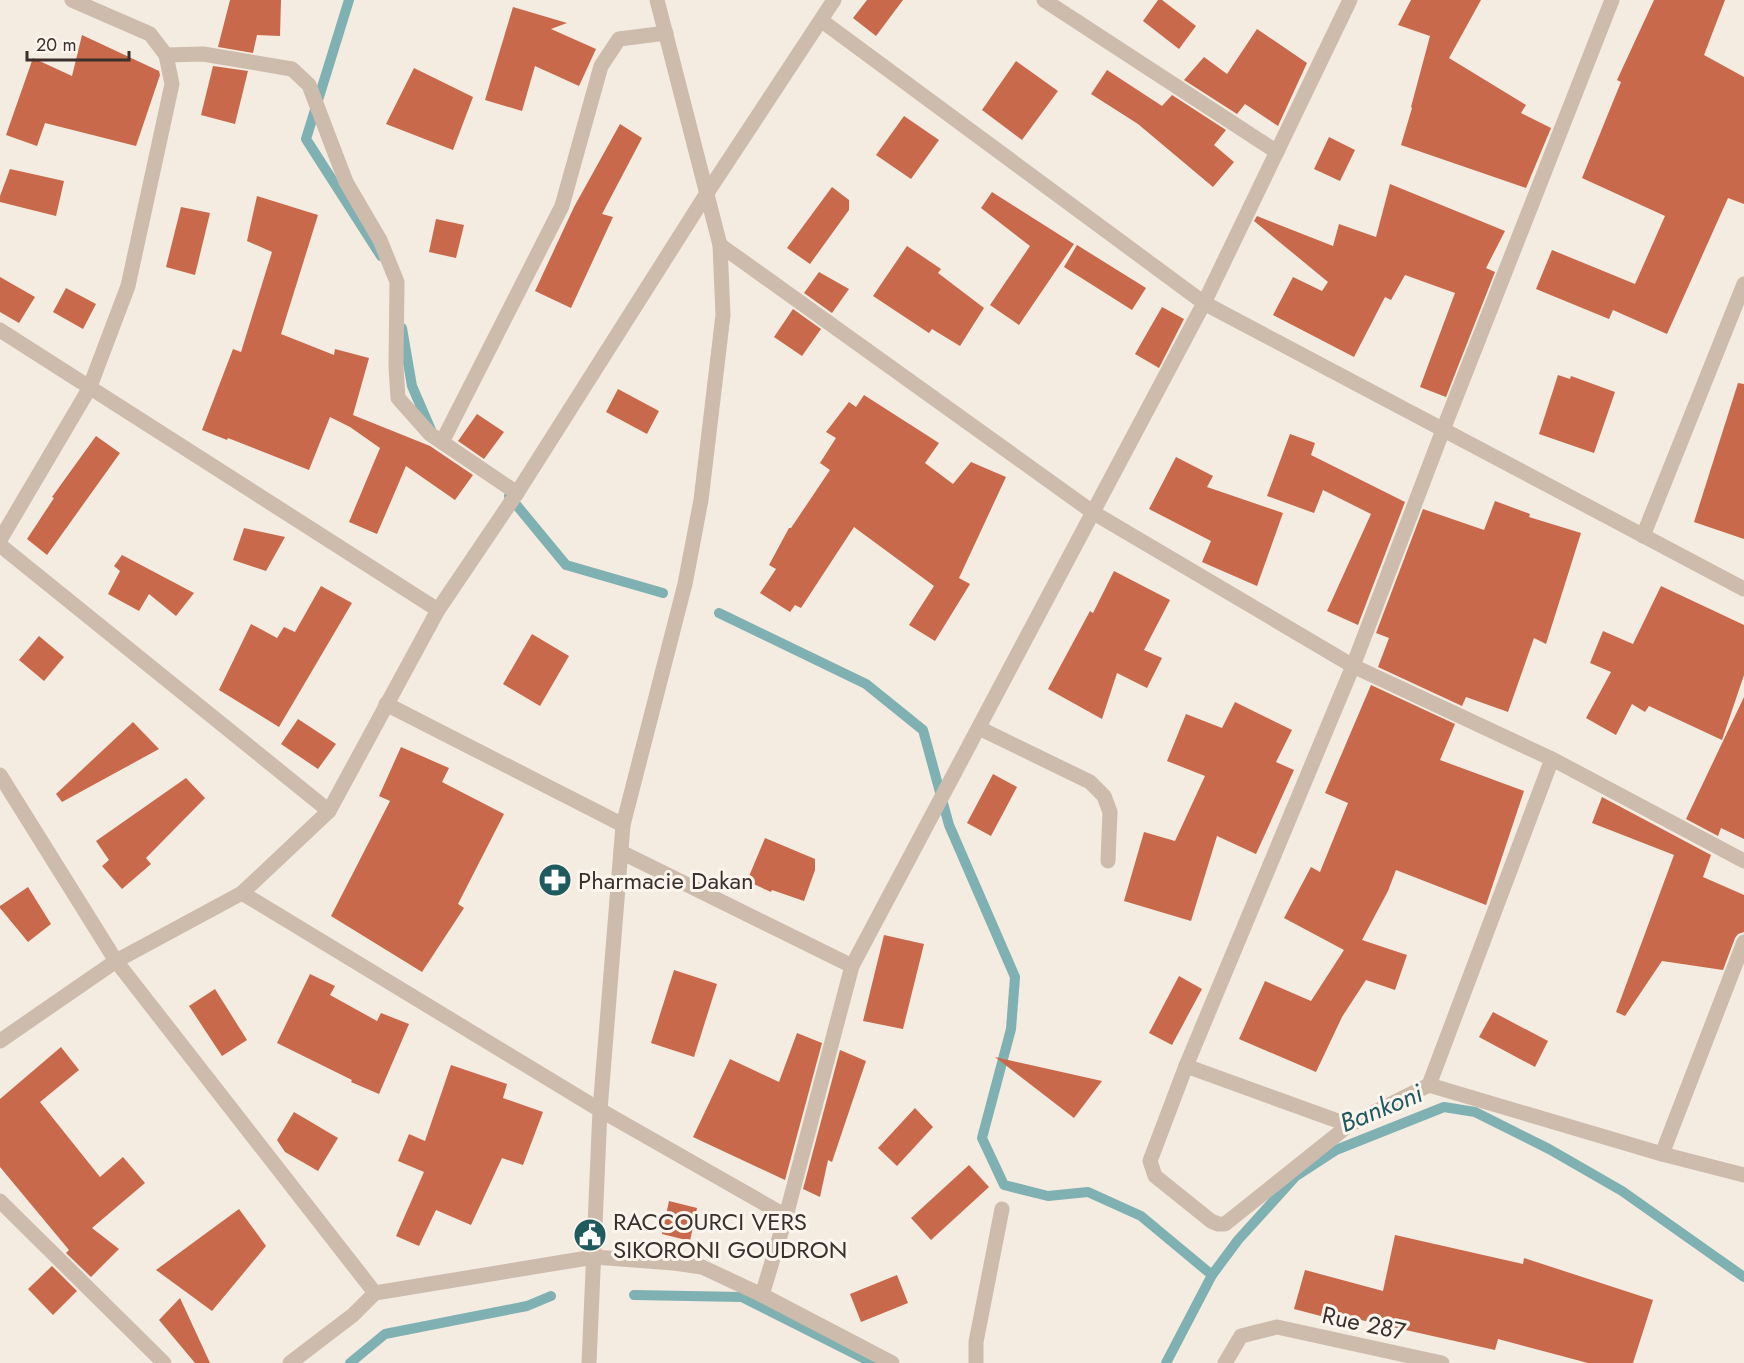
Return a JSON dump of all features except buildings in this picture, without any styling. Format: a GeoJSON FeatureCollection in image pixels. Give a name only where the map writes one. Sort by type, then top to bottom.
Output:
{"type":"FeatureCollection","features":[{"type":"Feature","properties":{"kind":"street"},"geometry":{"type":"LineString","coordinates":[[0,540],[89,389],[128,286],[172,84],[166,55],[150,34],[72,0]]}},
{"type":"Feature","properties":{"kind":"street"},"geometry":{"type":"LineString","coordinates":[[589,1363],[600,1110],[623,825],[685,584],[701,500],[723,315],[720,245],[657,0]]}},
{"type":"Feature","properties":{"kind":"street"},"geometry":{"type":"LineString","coordinates":[[0,1041],[116,961],[243,892],[329,811],[438,610],[518,493],[707,193],[834,0]]}},
{"type":"Feature","properties":{"kind":"street"},"geometry":{"type":"LineString","coordinates":[[1044,0],[1062,5],[1277,152]]}},
{"type":"Feature","properties":{"kind":"street"},"geometry":{"type":"LineString","coordinates":[[762,1295],[786,1216],[852,966],[1204,303],[1350,0]]}},
{"type":"Feature","properties":{"kind":"street"},"geometry":{"type":"LineString","coordinates":[[1552,759],[1429,1085],[1349,1125],[1225,1224],[1210,1221],[1155,1176],[1150,1161],[1186,1066],[1353,666],[1612,0]]}},
{"type":"Feature","properties":{"kind":"street"},"geometry":{"type":"LineString","coordinates":[[822,21],[1204,303],[1744,589]]}},
{"type":"Feature","properties":{"kind":"street"},"geometry":{"type":"LineString","coordinates":[[442,442],[562,206],[601,66],[619,39],[666,33]]}},
{"type":"Feature","properties":{"kind":"street"},"geometry":{"type":"LineString","coordinates":[[166,55],[203,54],[292,69],[309,85],[345,182],[380,240],[397,282],[398,398],[430,434],[518,493]]}},
{"type":"Feature","properties":{"kind":"street"},"geometry":{"type":"LineString","coordinates":[[720,245],[1094,513],[1353,666],[1552,759],[1744,861]]}},
{"type":"Feature","properties":{"kind":"street"},"geometry":{"type":"LineString","coordinates":[[1643,536],[1744,284]]}},
{"type":"Feature","properties":{"kind":"street"},"geometry":{"type":"LineString","coordinates":[[0,330],[438,610]]}},
{"type":"Feature","properties":{"kind":"street"},"geometry":{"type":"LineString","coordinates":[[0,545],[329,811]]}},
{"type":"Feature","properties":{"kind":"street"},"geometry":{"type":"LineString","coordinates":[[386,704],[623,825]]}},
{"type":"Feature","properties":{"kind":"street"},"geometry":{"type":"LineString","coordinates":[[979,728],[1090,782],[1104,796],[1110,812],[1108,861]]}},
{"type":"Feature","properties":{"kind":"street"},"geometry":{"type":"LineString","coordinates":[[0,775],[116,961],[375,1293]]}},
{"type":"Feature","properties":{"kind":"street"},"geometry":{"type":"LineString","coordinates":[[621,852],[852,966]]}},
{"type":"Feature","properties":{"kind":"street"},"geometry":{"type":"LineString","coordinates":[[243,892],[600,1110],[786,1216]]}},
{"type":"Feature","properties":{"kind":"street"},"geometry":{"type":"LineString","coordinates":[[1662,1154],[1744,942]]}},
{"type":"Feature","properties":{"kind":"street"},"geometry":{"type":"LineString","coordinates":[[1186,1066],[1349,1125]]}},
{"type":"Feature","properties":{"kind":"street"},"geometry":{"type":"LineString","coordinates":[[1429,1085],[1662,1154],[1744,1175]]}},
{"type":"Feature","properties":{"kind":"street"},"geometry":{"type":"LineString","coordinates":[[0,1201],[164,1363]]}},
{"type":"Feature","properties":{"kind":"street"},"geometry":{"type":"LineString","coordinates":[[976,1363],[976,1342],[1002,1209]]}},
{"type":"Feature","properties":{"kind":"street"},"geometry":{"type":"LineString","coordinates":[[290,1363],[353,1315],[375,1293],[594,1257],[702,1267],[762,1295],[892,1363]]}},
{"type":"Feature","properties":{"kind":"street","name":"Rue 287"},"geometry":{"type":"LineString","coordinates":[[1225,1363],[1241,1336],[1276,1327],[1442,1363]]}},
{"type":"Feature","properties":{"kind":"waterway"},"geometry":{"type":"LineString","coordinates":[[349,0],[306,139],[381,256]]}},
{"type":"Feature","properties":{"kind":"waterway"},"geometry":{"type":"LineString","coordinates":[[402,328],[412,386],[431,430]]}},
{"type":"Feature","properties":{"kind":"waterway"},"geometry":{"type":"LineString","coordinates":[[509,496],[566,565],[663,593]]}},
{"type":"Feature","properties":{"kind":"waterway"},"geometry":{"type":"LineString","coordinates":[[719,613],[866,684],[923,730],[949,825],[1015,977],[1011,1029],[982,1138],[1004,1185],[1048,1196],[1088,1192],[1141,1216],[1212,1275]]}},
{"type":"Feature","properties":{"kind":"waterway","name":"Bankoni"},"geometry":{"type":"LineString","coordinates":[[1166,1363],[1212,1275],[1238,1240],[1296,1176],[1336,1150],[1444,1107],[1475,1112],[1549,1149],[1622,1191],[1744,1277]]}},
{"type":"Feature","properties":{"kind":"waterway"},"geometry":{"type":"LineString","coordinates":[[634,1295],[742,1297],[873,1363]]}},
{"type":"Feature","properties":{"kind":"waterway"},"geometry":{"type":"LineString","coordinates":[[350,1363],[385,1334],[527,1306],[551,1296]]}},
{"type":"Feature","properties":{"kind":"place","name":"Pharmacie Dakan"},"geometry":{"type":"Point","coordinates":[555,880]}},
{"type":"Feature","properties":{"kind":"place","name":"RACCOURCI VERS SIKORONI GOUDRON"},"geometry":{"type":"Point","coordinates":[590,1235]}}]}
